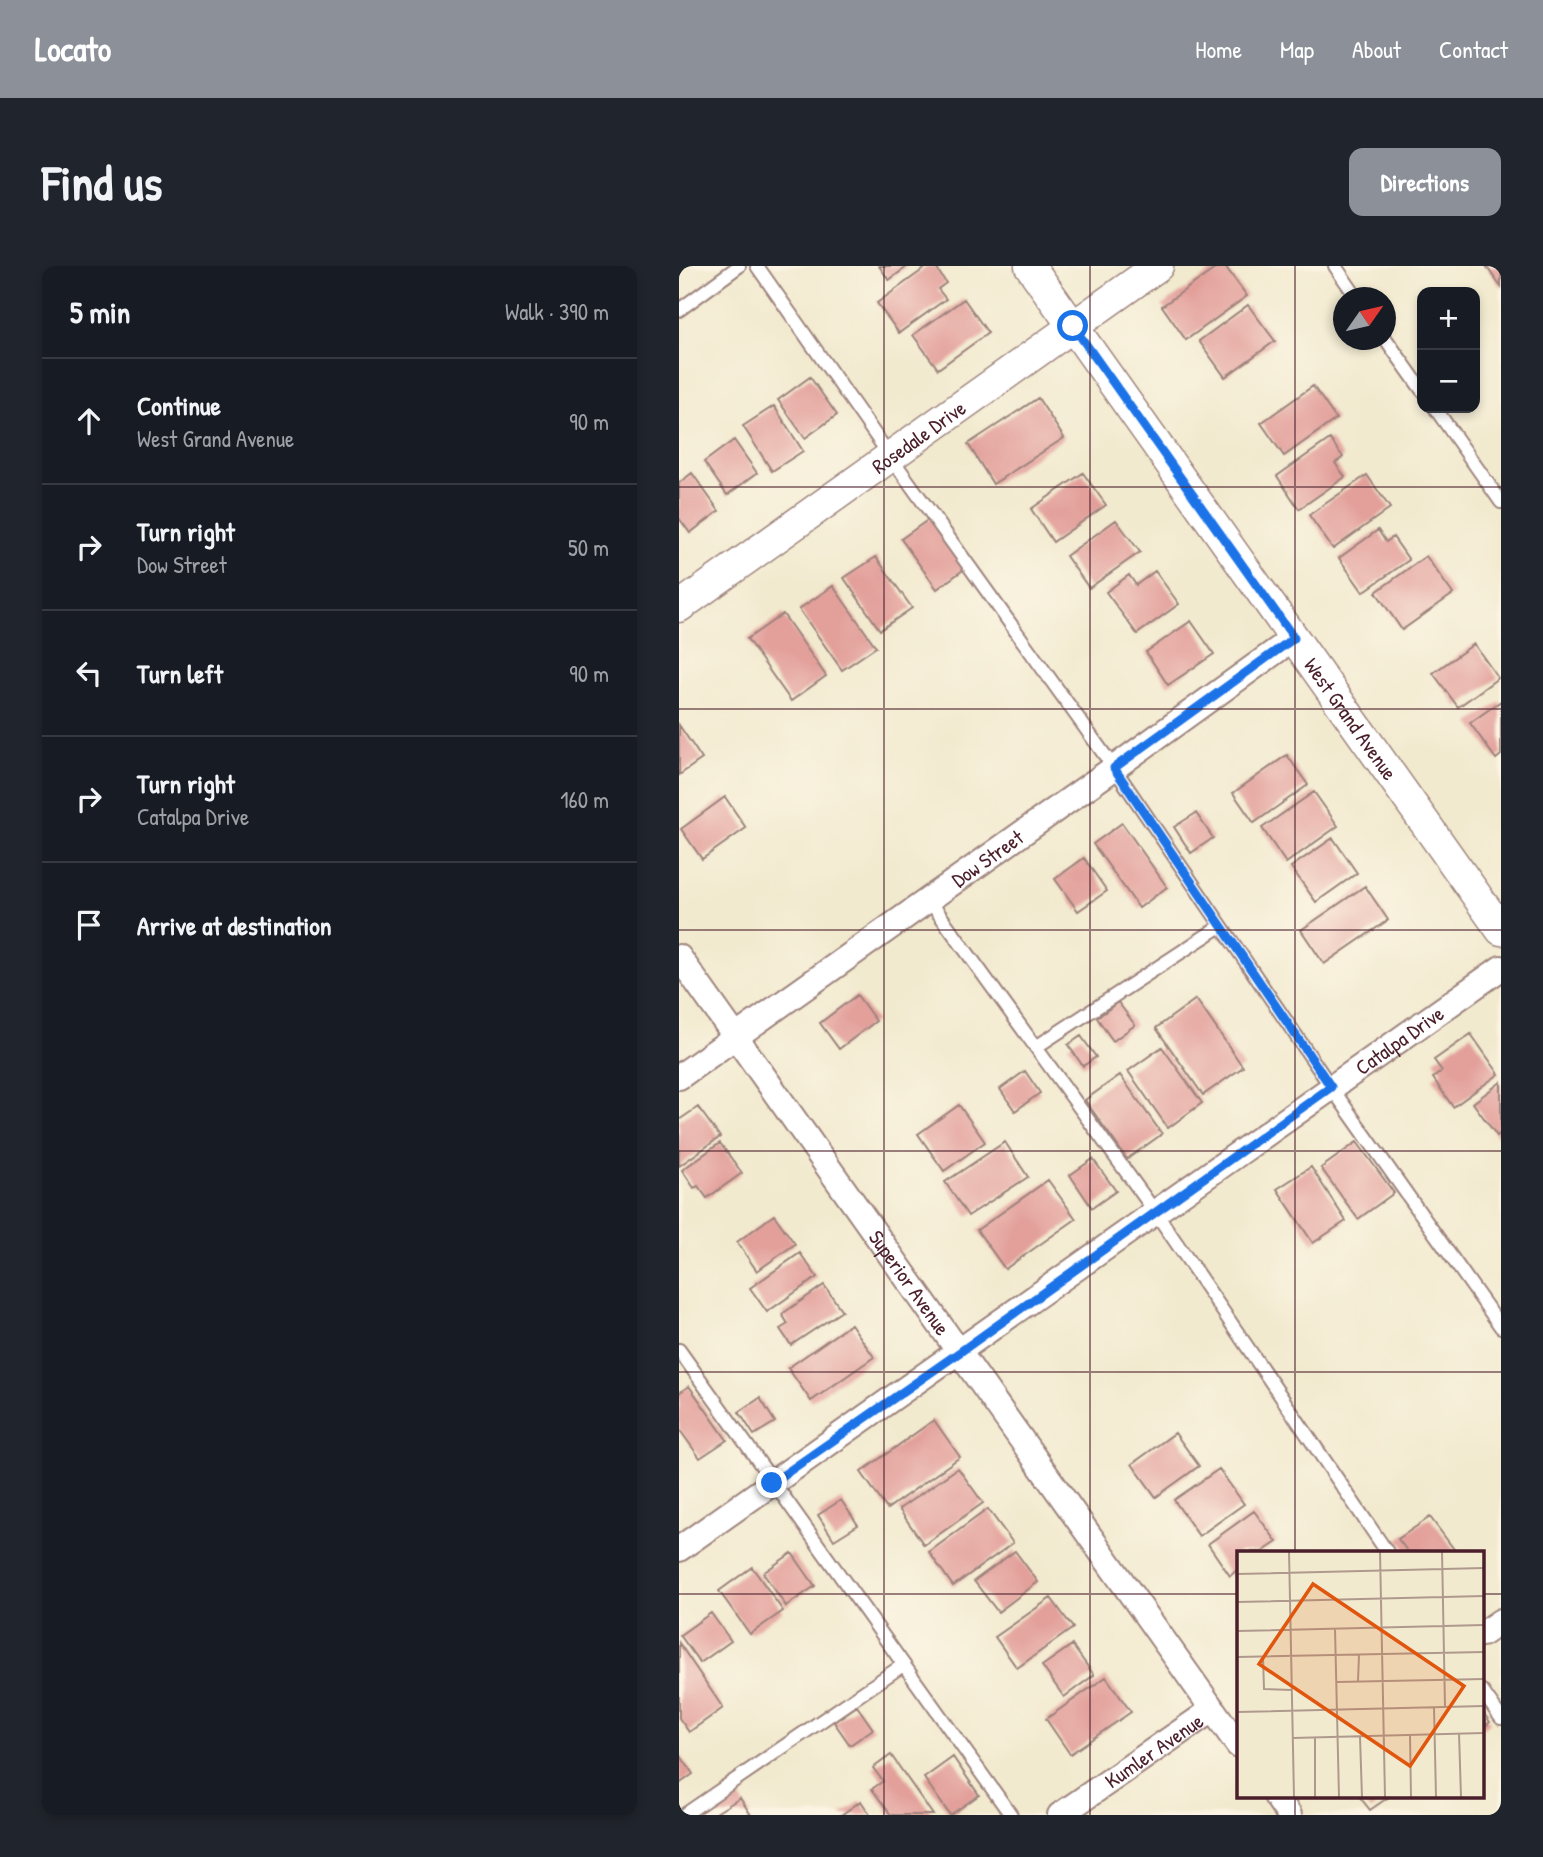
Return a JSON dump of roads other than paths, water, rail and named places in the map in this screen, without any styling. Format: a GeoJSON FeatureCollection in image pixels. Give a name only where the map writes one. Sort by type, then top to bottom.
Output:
{"type":"FeatureCollection","features":[{"type":"Feature","properties":{"kind":"street","name":"West Grand Avenue"},"geometry":{"type":"LineString","coordinates":[[1030,266],[1501,930]]}},
{"type":"Feature","properties":{"kind":"street","name":"Rosedale Drive"},"geometry":{"type":"LineString","coordinates":[[679,607],[1158,266]]}},
{"type":"Feature","properties":{"kind":"street","name":"Dow Street"},"geometry":{"type":"LineString","coordinates":[[679,1077],[1294,638]]}},
{"type":"Feature","properties":{"kind":"street","name":"Superior Avenue"},"geometry":{"type":"LineString","coordinates":[[679,957],[1237,1744]]}},
{"type":"Feature","properties":{"kind":"street","name":"Catalpa Drive"},"geometry":{"type":"LineString","coordinates":[[679,1549],[1501,968]]}},
{"type":"Feature","properties":{"kind":"street"},"geometry":{"type":"LineString","coordinates":[[1483,1633],[1501,1620]]}},
{"type":"Feature","properties":{"kind":"street","name":"Kumler Avenue"},"geometry":{"type":"LineString","coordinates":[[1059,1815],[1212,1710]]}},
{"type":"Feature","properties":{"kind":"street"},"geometry":{"type":"LineString","coordinates":[[1277,1798],[1289,1815]]}},
{"type":"Feature","properties":{"kind":"lane"},"geometry":{"type":"LineString","coordinates":[[679,310],[739,266]]}},
{"type":"Feature","properties":{"kind":"lane"},"geometry":{"type":"LineString","coordinates":[[757,266],[1114,768],[1331,1087],[1501,1327]]}},
{"type":"Feature","properties":{"kind":"lane"},"geometry":{"type":"LineString","coordinates":[[1335,266],[1349,287]]}},
{"type":"Feature","properties":{"kind":"lane"},"geometry":{"type":"LineString","coordinates":[[1394,350],[1417,383]]}},
{"type":"Feature","properties":{"kind":"lane"},"geometry":{"type":"LineString","coordinates":[[1439,413],[1501,502]]}},
{"type":"Feature","properties":{"kind":"lane"},"geometry":{"type":"LineString","coordinates":[[929,900],[1156,1213],[1386,1551]]}},
{"type":"Feature","properties":{"kind":"lane"},"geometry":{"type":"LineString","coordinates":[[1035,1046],[1221,926]]}},
{"type":"Feature","properties":{"kind":"lane"},"geometry":{"type":"LineString","coordinates":[[679,1350],[1011,1815]]}},
{"type":"Feature","properties":{"kind":"lane"},"geometry":{"type":"LineString","coordinates":[[684,1815],[903,1665]]}},
{"type":"Feature","properties":{"kind":"lane"},"geometry":{"type":"LineString","coordinates":[[1483,1692],[1501,1718]]}}]}
